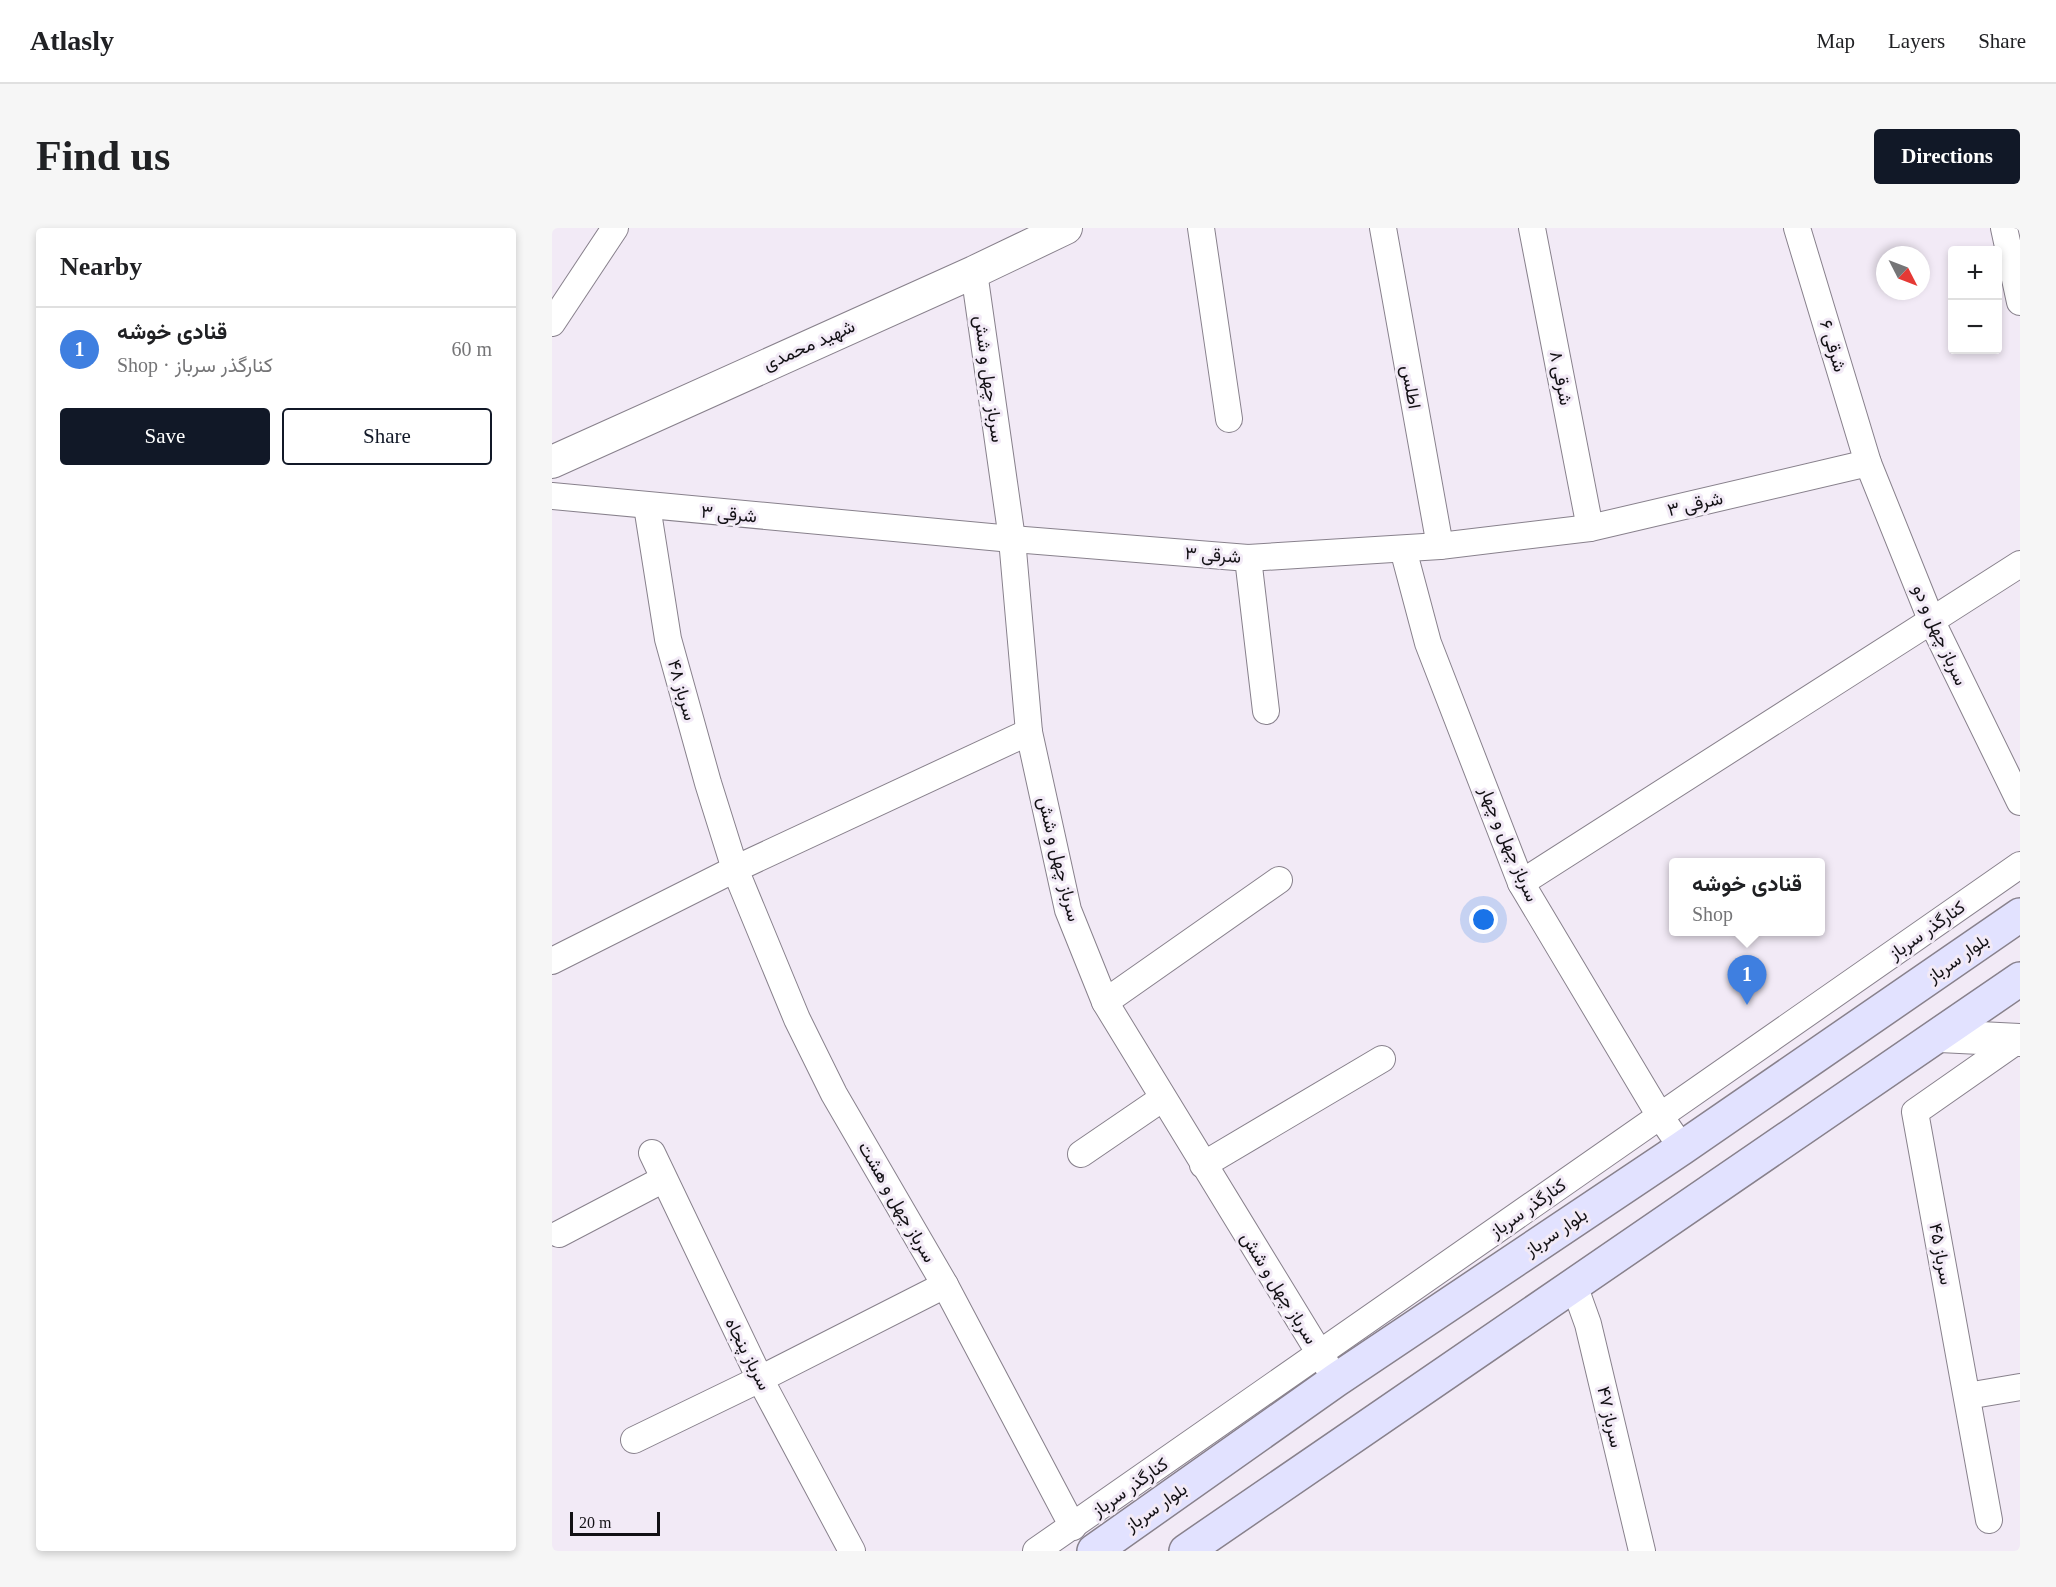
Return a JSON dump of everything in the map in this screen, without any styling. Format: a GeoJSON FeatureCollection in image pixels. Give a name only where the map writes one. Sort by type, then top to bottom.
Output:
{"type":"FeatureCollection","features":[{"type":"Feature","properties":{"kind":"main road","name":"بلوار سرباز"},"geometry":{"type":"LineString","coordinates":[[1084,1539],[1328,1366],[1682,1148],[2020,915]]}},
{"type":"Feature","properties":{"kind":"main road"},"geometry":{"type":"LineString","coordinates":[[1186,1551],[2020,979]]}},
{"type":"Feature","properties":{"kind":"street"},"geometry":{"type":"LineString","coordinates":[[552,323],[615,228]]}},
{"type":"Feature","properties":{"kind":"street","name":"شهید محمدی"},"geometry":{"type":"LineString","coordinates":[[552,462],[974,272],[1066,228]]}},
{"type":"Feature","properties":{"kind":"street"},"geometry":{"type":"LineString","coordinates":[[1201,228],[1229,419]]}},
{"type":"Feature","properties":{"kind":"street","name":"اطلس"},"geometry":{"type":"LineString","coordinates":[[1383,228],[1440,546]]}},
{"type":"Feature","properties":{"kind":"street","name":"۸ شرقی"},"geometry":{"type":"LineString","coordinates":[[1532,228],[1590,528]]}},
{"type":"Feature","properties":{"kind":"street","name":"۶ شرقی"},"geometry":{"type":"LineString","coordinates":[[1797,228],[1869,463]]}},
{"type":"Feature","properties":{"kind":"street"},"geometry":{"type":"LineString","coordinates":[[2004,228],[2020,302]]}},
{"type":"Feature","properties":{"kind":"street","name":"سرباز چهل و شش"},"geometry":{"type":"LineString","coordinates":[[974,272],[1012,539],[1029,732],[1068,910],[1106,1002],[1203,1165],[1328,1366]]}},
{"type":"Feature","properties":{"kind":"street","name":"شرقی ۳"},"geometry":{"type":"LineString","coordinates":[[552,496],[1012,539],[1248,558],[1440,546],[1590,528],[1869,463]]}},
{"type":"Feature","properties":{"kind":"street","name":"سرباز چهل و دو"},"geometry":{"type":"LineString","coordinates":[[1869,463],[1932,622],[2020,802]]}},
{"type":"Feature","properties":{"kind":"street","name":"سرباز ۴۸"},"geometry":{"type":"LineString","coordinates":[[647,506],[668,639],[735,869]]}},
{"type":"Feature","properties":{"kind":"street","name":"سرباز چهل و چهار"},"geometry":{"type":"LineString","coordinates":[[1403,549],[1428,643],[1521,883],[1660,1116],[1682,1148]]}},
{"type":"Feature","properties":{"kind":"street"},"geometry":{"type":"LineString","coordinates":[[1248,558],[1266,711]]}},
{"type":"Feature","properties":{"kind":"street"},"geometry":{"type":"LineString","coordinates":[[1521,883],[2020,564]]}},
{"type":"Feature","properties":{"kind":"street"},"geometry":{"type":"LineString","coordinates":[[552,961],[735,869],[1029,732]]}},
{"type":"Feature","properties":{"kind":"street","name":"کنارگذر سرباز"},"geometry":{"type":"LineString","coordinates":[[1328,1366],[1660,1116],[2020,865]]}},
{"type":"Feature","properties":{"kind":"street","name":"سرباز چهل و هشت"},"geometry":{"type":"LineString","coordinates":[[735,869],[797,1019],[834,1094],[945,1285],[1084,1539]]}},
{"type":"Feature","properties":{"kind":"street"},"geometry":{"type":"LineString","coordinates":[[1106,1002],[1279,880]]}},
{"type":"Feature","properties":{"kind":"street"},"geometry":{"type":"LineString","coordinates":[[1940,1036],[2019,1040]]}},
{"type":"Feature","properties":{"kind":"street","name":"سرباز ۴۵"},"geometry":{"type":"LineString","coordinates":[[1989,1520],[1915,1112],[2019,1040]]}},
{"type":"Feature","properties":{"kind":"street"},"geometry":{"type":"LineString","coordinates":[[1203,1165],[1382,1059]]}},
{"type":"Feature","properties":{"kind":"street"},"geometry":{"type":"LineString","coordinates":[[1081,1154],[1163,1098]]}},
{"type":"Feature","properties":{"kind":"street","name":"سرباز پنجاه"},"geometry":{"type":"LineString","coordinates":[[652,1153],[662,1180],[760,1379],[852,1551]]}},
{"type":"Feature","properties":{"kind":"street"},"geometry":{"type":"LineString","coordinates":[[559,1234],[662,1180]]}},
{"type":"Feature","properties":{"kind":"street"},"geometry":{"type":"LineString","coordinates":[[634,1440],[945,1285]]}},
{"type":"Feature","properties":{"kind":"street","name":"سرباز ۴۷"},"geometry":{"type":"LineString","coordinates":[[1574,1285],[1588,1324],[1642,1551]]}},
{"type":"Feature","properties":{"kind":"street"},"geometry":{"type":"LineString","coordinates":[[1967,1396],[2020,1388]]}},
{"type":"Feature","properties":{"kind":"street","name":"کنارگذر سرباز"},"geometry":{"type":"LineString","coordinates":[[1036,1551],[1084,1539]]}},
{"type":"Feature","properties":{"kind":"place","name":"قنادی خوشه"},"geometry":{"type":"Point","coordinates":[1747,1005]}}]}
